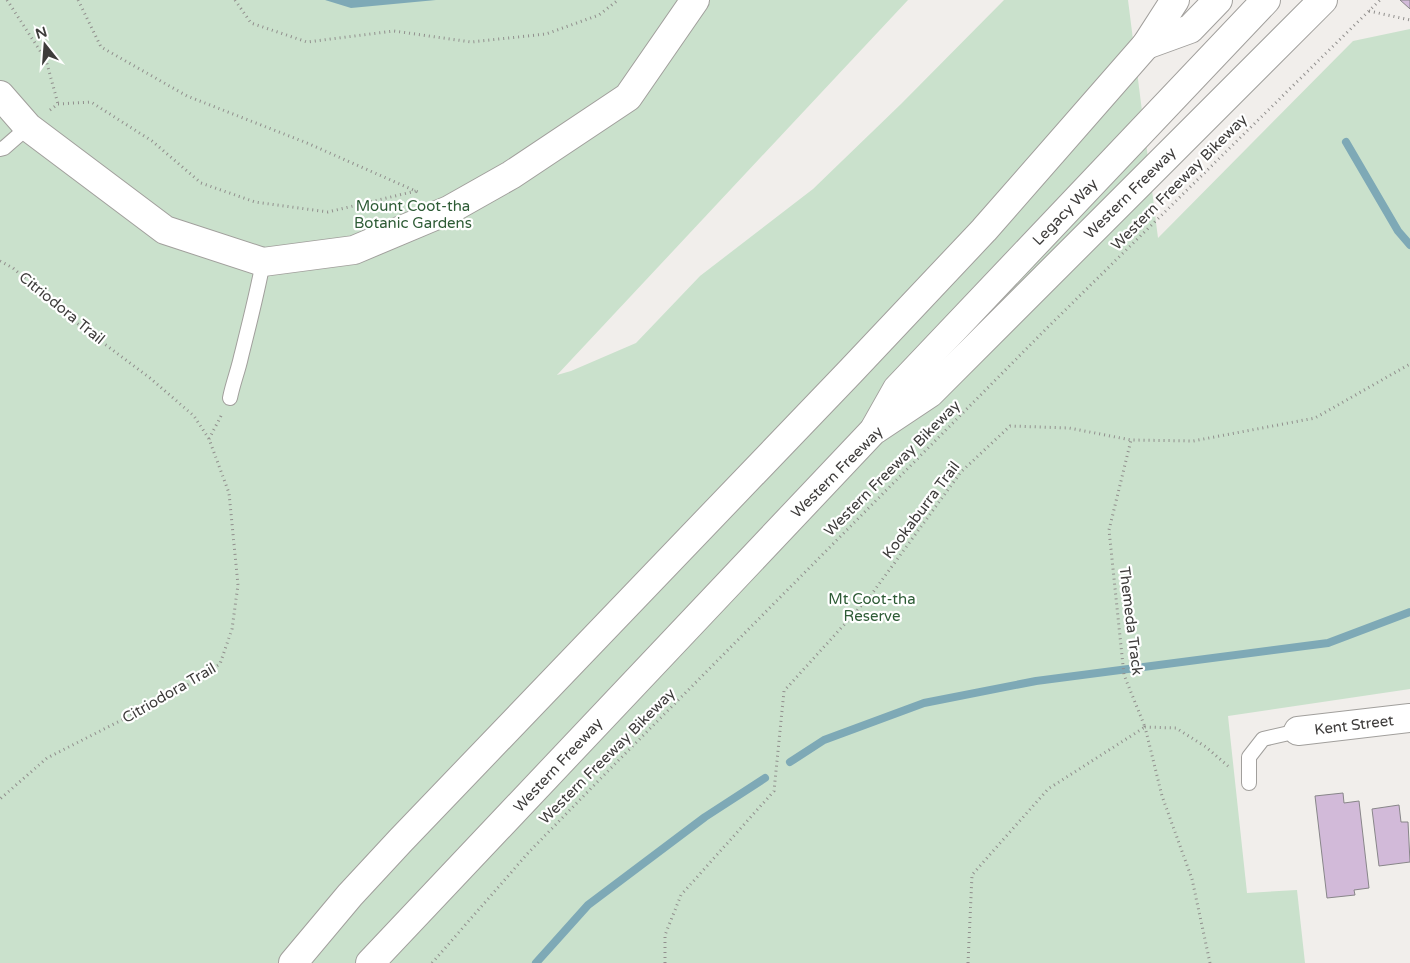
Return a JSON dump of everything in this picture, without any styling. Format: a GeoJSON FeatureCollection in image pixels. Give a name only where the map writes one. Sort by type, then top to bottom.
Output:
{"type":"FeatureCollection","features":[{"type":"Feature","properties":{"kind":"main road"},"geometry":{"type":"LineString","coordinates":[[0,95],[28,127],[165,230],[263,262],[354,250],[449,210],[511,175],[628,97],[695,0]]}},
{"type":"Feature","properties":{"kind":"main road"},"geometry":{"type":"LineString","coordinates":[[293,963],[350,895],[401,840],[984,230],[1146,45],[1175,0]]}},
{"type":"Feature","properties":{"kind":"main road"},"geometry":{"type":"LineString","coordinates":[[1146,45],[1190,29],[1218,0]]}},
{"type":"Feature","properties":{"kind":"main road","name":"Legacy Way"},"geometry":{"type":"LineString","coordinates":[[873,431],[897,389],[1266,0]]}},
{"type":"Feature","properties":{"kind":"main road","name":"Western Freeway"},"geometry":{"type":"LineString","coordinates":[[370,963],[873,431],[930,393],[1323,0]]}},
{"type":"Feature","properties":{"kind":"main road","name":"Kent Street"},"geometry":{"type":"LineString","coordinates":[[1298,731],[1410,718]]}},
{"type":"Feature","properties":{"kind":"lane"},"geometry":{"type":"LineString","coordinates":[[0,149],[4,148],[28,127]]}},
{"type":"Feature","properties":{"kind":"lane"},"geometry":{"type":"LineString","coordinates":[[230,398],[232,384],[240,362],[257,295],[263,262]]}},
{"type":"Feature","properties":{"kind":"lane"},"geometry":{"type":"LineString","coordinates":[[1249,783],[1249,757],[1263,739],[1298,731]]}},
{"type":"Feature","properties":{"kind":"path"},"geometry":{"type":"LineString","coordinates":[[7,0],[46,60],[58,104]]}},
{"type":"Feature","properties":{"kind":"path"},"geometry":{"type":"LineString","coordinates":[[78,0],[101,47],[187,96],[308,143],[417,190],[449,210]]}},
{"type":"Feature","properties":{"kind":"path"},"geometry":{"type":"LineString","coordinates":[[235,0],[251,23],[307,42],[394,31],[471,42],[546,34],[599,15],[618,0]]}},
{"type":"Feature","properties":{"kind":"path","name":"Western Freeway Bikeway"},"geometry":{"type":"LineString","coordinates":[[432,963],[529,852],[614,765],[1047,328],[1380,0]]}},
{"type":"Feature","properties":{"kind":"path"},"geometry":{"type":"LineString","coordinates":[[1369,11],[1410,20]]}},
{"type":"Feature","properties":{"kind":"path"},"geometry":{"type":"LineString","coordinates":[[28,127],[58,104],[91,102],[152,141],[201,183],[255,202],[328,212],[417,190]]}},
{"type":"Feature","properties":{"kind":"path","name":"Citriodora Trail"},"geometry":{"type":"LineString","coordinates":[[0,261],[13,268],[74,320],[150,378],[194,416],[209,439],[229,493],[238,585],[232,629],[220,664],[175,693],[47,758],[0,799]]}},
{"type":"Feature","properties":{"kind":"path","name":"Kookaburra Trail"},"geometry":{"type":"LineString","coordinates":[[665,963],[665,935],[681,895],[774,791],[784,691],[871,595],[960,472],[1010,426],[1069,428],[1131,440],[1193,441],[1315,418],[1410,364]]}},
{"type":"Feature","properties":{"kind":"path"},"geometry":{"type":"LineString","coordinates":[[209,439],[230,398]]}},
{"type":"Feature","properties":{"kind":"path","name":"Themeda Track"},"geometry":{"type":"LineString","coordinates":[[1131,440],[1109,530],[1124,675],[1145,727],[1162,796],[1192,880],[1210,963]]}},
{"type":"Feature","properties":{"kind":"path"},"geometry":{"type":"LineString","coordinates":[[968,963],[972,875],[1048,789],[1145,727],[1176,728],[1206,747],[1249,783]]}},
{"type":"Feature","properties":{"kind":"green space","name":"Mt Coot-tha Reserve"},"geometry":{"type":"Polygon","coordinates":[[[0,0],[908,0],[557,375],[571,371],[636,343],[700,276],[813,189],[1004,0],[1128,0],[1158,238],[1353,41],[1410,29],[1410,689],[1228,716],[1247,893],[1297,890],[1305,963],[0,963],[0,0]]]}},
{"type":"Feature","properties":{"kind":"water"},"geometry":{"type":"Polygon","coordinates":[[[325,0],[436,0],[351,8],[325,0]]]}},
{"type":"Feature","properties":{"kind":"building"},"geometry":{"type":"Polygon","coordinates":[[[1400,0],[1410,0],[1410,9],[1409,8],[1400,0]]]}},
{"type":"Feature","properties":{"kind":"building"},"geometry":{"type":"Polygon","coordinates":[[[1343,793],[1344,803],[1359,801],[1369,888],[1354,890],[1355,895],[1327,898],[1315,796],[1343,793]]]}},
{"type":"Feature","properties":{"kind":"building"},"geometry":{"type":"Polygon","coordinates":[[[1399,805],[1401,822],[1408,822],[1410,862],[1379,866],[1372,809],[1399,805]]]}},
{"type":"Feature","properties":{"kind":"waterway"},"geometry":{"type":"LineString","coordinates":[[1346,142],[1398,231],[1410,245]]}},
{"type":"Feature","properties":{"kind":"waterway"},"geometry":{"type":"LineString","coordinates":[[790,762],[824,740],[924,703],[1036,681],[1328,643],[1410,612]]}},
{"type":"Feature","properties":{"kind":"waterway"},"geometry":{"type":"LineString","coordinates":[[536,963],[588,905],[705,817],[765,778]]}},
{"type":"Feature","properties":{"kind":"park label","name":"Mount Coot-tha Botanic Gardens"},"geometry":{"type":"Point","coordinates":[413,214]}}]}
